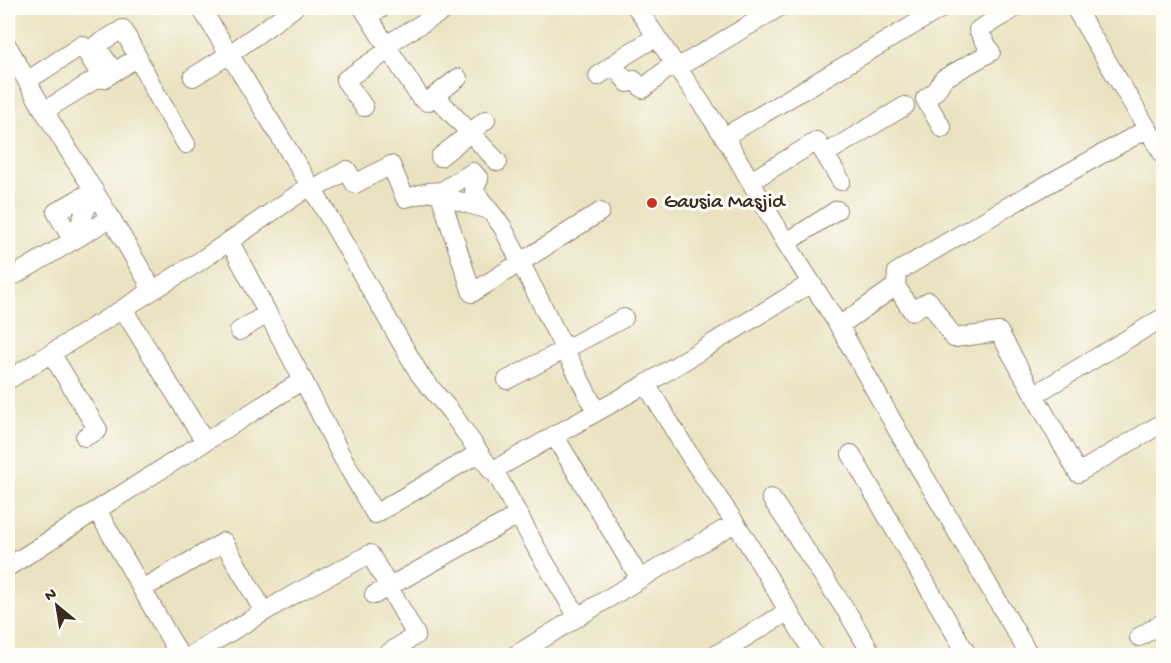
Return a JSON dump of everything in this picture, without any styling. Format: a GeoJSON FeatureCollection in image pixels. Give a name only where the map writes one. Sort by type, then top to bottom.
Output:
{"type":"FeatureCollection","features":[{"type":"Feature","properties":{"kind":"street"},"geometry":{"type":"LineString","coordinates":[[201,8],[312,188],[420,375],[451,412],[492,471],[494,470],[578,617]]}},
{"type":"Feature","properties":{"kind":"street"},"geometry":{"type":"LineString","coordinates":[[193,77],[230,54],[294,8]]}},
{"type":"Feature","properties":{"kind":"street"},"geometry":{"type":"LineString","coordinates":[[364,107],[345,80],[388,47],[448,8]]}},
{"type":"Feature","properties":{"kind":"street"},"geometry":{"type":"LineString","coordinates":[[638,8],[724,136],[786,243],[839,326],[1030,656]]}},
{"type":"Feature","properties":{"kind":"street"},"geometry":{"type":"LineString","coordinates":[[656,37],[605,71],[628,83],[634,80],[643,89],[675,65],[778,8]]}},
{"type":"Feature","properties":{"kind":"street"},"geometry":{"type":"LineString","coordinates":[[724,136],[942,8]]}},
{"type":"Feature","properties":{"kind":"street"},"geometry":{"type":"LineString","coordinates":[[942,128],[921,93],[937,90],[943,80],[991,52],[978,30],[1014,8]]}},
{"type":"Feature","properties":{"kind":"street"},"geometry":{"type":"LineString","coordinates":[[1075,8],[1164,156]]}},
{"type":"Feature","properties":{"kind":"street"},"geometry":{"type":"LineString","coordinates":[[371,10],[388,47],[419,96],[427,102],[458,78]]}},
{"type":"Feature","properties":{"kind":"street"},"geometry":{"type":"LineString","coordinates":[[107,74],[96,45],[123,29],[158,97],[186,144]]}},
{"type":"Feature","properties":{"kind":"street"},"geometry":{"type":"LineString","coordinates":[[27,81],[82,45],[107,74]]}},
{"type":"Feature","properties":{"kind":"street"},"geometry":{"type":"LineString","coordinates":[[9,53],[111,218],[147,280],[150,292]]}},
{"type":"Feature","properties":{"kind":"street"},"geometry":{"type":"LineString","coordinates":[[44,111],[138,57]]}},
{"type":"Feature","properties":{"kind":"street"},"geometry":{"type":"LineString","coordinates":[[436,97],[498,162]]}},
{"type":"Feature","properties":{"kind":"street"},"geometry":{"type":"LineString","coordinates":[[825,154],[905,106]]}},
{"type":"Feature","properties":{"kind":"street"},"geometry":{"type":"LineString","coordinates":[[440,157],[486,120]]}},
{"type":"Feature","properties":{"kind":"street"},"geometry":{"type":"LineString","coordinates":[[1147,129],[1014,203],[897,272],[896,286],[912,310],[929,301],[954,338],[999,332],[1078,473],[1164,422]]}},
{"type":"Feature","properties":{"kind":"street"},"geometry":{"type":"LineString","coordinates":[[751,181],[817,141],[841,181]]}},
{"type":"Feature","properties":{"kind":"street"},"geometry":{"type":"LineString","coordinates":[[8,380],[230,242],[312,188],[347,170],[355,184],[392,165],[405,198],[451,187],[466,174],[473,172],[479,179],[474,191],[502,226],[596,411]]}},
{"type":"Feature","properties":{"kind":"street"},"geometry":{"type":"LineString","coordinates":[[73,241],[56,212],[94,190]]}},
{"type":"Feature","properties":{"kind":"street"},"geometry":{"type":"LineString","coordinates":[[73,241],[94,190]]}},
{"type":"Feature","properties":{"kind":"street"},"geometry":{"type":"LineString","coordinates":[[439,191],[472,292],[600,212]]}},
{"type":"Feature","properties":{"kind":"street"},"geometry":{"type":"LineString","coordinates":[[455,200],[489,210]]}},
{"type":"Feature","properties":{"kind":"street"},"geometry":{"type":"LineString","coordinates":[[786,243],[837,210]]}},
{"type":"Feature","properties":{"kind":"street"},"geometry":{"type":"LineString","coordinates":[[8,272],[15,275],[111,218]]}},
{"type":"Feature","properties":{"kind":"street"},"geometry":{"type":"LineString","coordinates":[[230,242],[341,455],[375,514],[479,453]]}},
{"type":"Feature","properties":{"kind":"street"},"geometry":{"type":"LineString","coordinates":[[494,470],[646,384],[811,283]]}},
{"type":"Feature","properties":{"kind":"street"},"geometry":{"type":"LineString","coordinates":[[839,326],[896,286]]}},
{"type":"Feature","properties":{"kind":"street"},"geometry":{"type":"LineString","coordinates":[[123,309],[205,442]]}},
{"type":"Feature","properties":{"kind":"street"},"geometry":{"type":"LineString","coordinates":[[239,331],[267,314]]}},
{"type":"Feature","properties":{"kind":"street"},"geometry":{"type":"LineString","coordinates":[[1034,395],[1164,317]]}},
{"type":"Feature","properties":{"kind":"street"},"geometry":{"type":"LineString","coordinates":[[507,380],[624,318]]}},
{"type":"Feature","properties":{"kind":"street"},"geometry":{"type":"LineString","coordinates":[[51,353],[98,430],[85,437]]}},
{"type":"Feature","properties":{"kind":"street"},"geometry":{"type":"LineString","coordinates":[[8,567],[303,380]]}},
{"type":"Feature","properties":{"kind":"street"},"geometry":{"type":"LineString","coordinates":[[646,384],[735,523],[815,656]]}},
{"type":"Feature","properties":{"kind":"street"},"geometry":{"type":"LineString","coordinates":[[554,435],[640,579]]}},
{"type":"Feature","properties":{"kind":"street"},"geometry":{"type":"LineString","coordinates":[[851,454],[968,656]]}},
{"type":"Feature","properties":{"kind":"street"},"geometry":{"type":"LineString","coordinates":[[771,498],[849,615],[873,656]]}},
{"type":"Feature","properties":{"kind":"street"},"geometry":{"type":"LineString","coordinates":[[97,510],[180,656]]}},
{"type":"Feature","properties":{"kind":"street"},"geometry":{"type":"LineString","coordinates":[[381,591],[519,514]]}},
{"type":"Feature","properties":{"kind":"street"},"geometry":{"type":"LineString","coordinates":[[514,656],[735,523]]}},
{"type":"Feature","properties":{"kind":"street"},"geometry":{"type":"LineString","coordinates":[[142,589],[224,542],[264,612]]}},
{"type":"Feature","properties":{"kind":"street"},"geometry":{"type":"LineString","coordinates":[[190,656],[370,554],[381,591],[416,635],[384,656]]}},
{"type":"Feature","properties":{"kind":"street"},"geometry":{"type":"LineString","coordinates":[[714,656],[789,611]]}},
{"type":"Feature","properties":{"kind":"street"},"geometry":{"type":"LineString","coordinates":[[1139,637],[1164,622]]}},
{"type":"Feature","properties":{"kind":"place","name":"Gausia Masjid"},"geometry":{"type":"Point","coordinates":[652,203]}}]}
